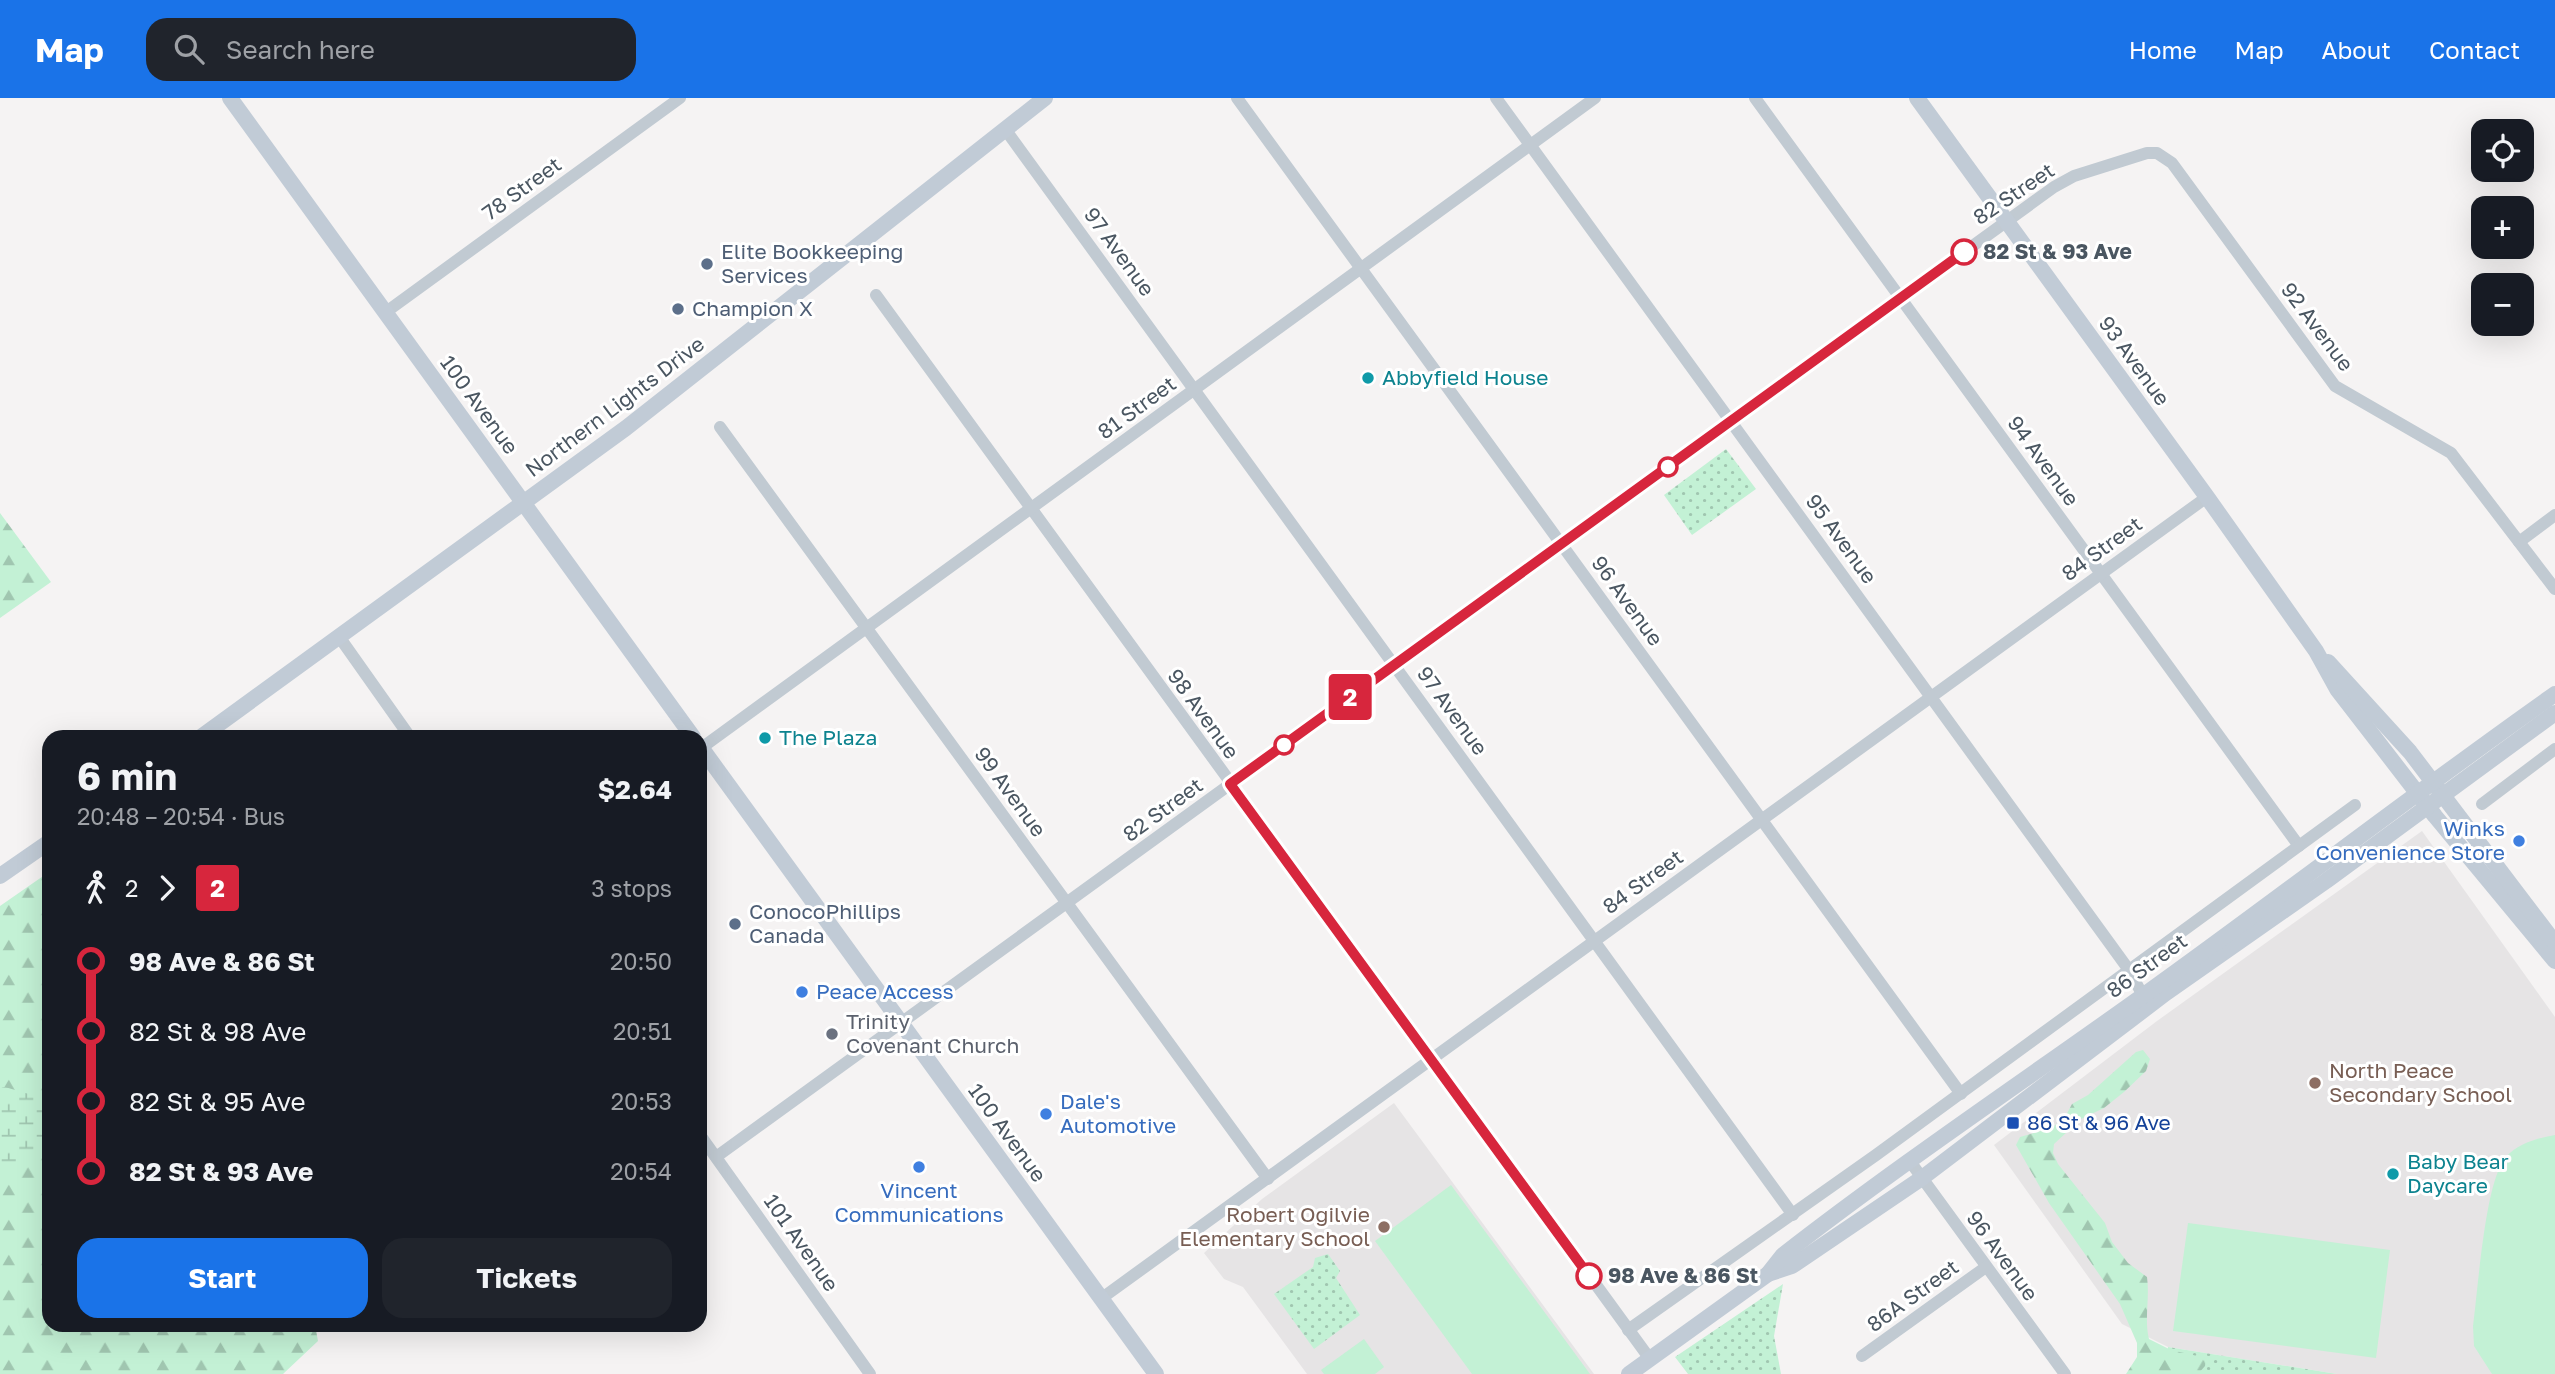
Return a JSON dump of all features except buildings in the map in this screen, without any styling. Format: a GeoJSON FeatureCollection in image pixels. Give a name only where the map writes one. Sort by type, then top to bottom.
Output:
{"type":"FeatureCollection","features":[{"type":"Feature","properties":{"kind":"main road","name":"100 Avenue"},"geometry":{"type":"LineString","coordinates":[[230,98],[688,730]]}},
{"type":"Feature","properties":{"kind":"main road","name":"Northern Lights Drive"},"geometry":{"type":"LineString","coordinates":[[211,730],[637,419],[1045,98]]}},
{"type":"Feature","properties":{"kind":"main road","name":"93 Avenue"},"geometry":{"type":"LineString","coordinates":[[1917,98],[2207,497],[2316,651],[2336,689],[2428,807],[2555,961]]}},
{"type":"Feature","properties":{"kind":"main road","name":"93 Avenue"},"geometry":{"type":"LineString","coordinates":[[2316,651],[2386,725],[2432,781],[2555,943]]}},
{"type":"Feature","properties":{"kind":"main road","name":"86 Street"},"geometry":{"type":"LineString","coordinates":[[1768,1274],[1792,1266],[1922,1178],[2417,792],[2555,694]]}},
{"type":"Feature","properties":{"kind":"main road","name":"86 Street"},"geometry":{"type":"LineString","coordinates":[[1629,1374],[1768,1274],[1783,1255],[1909,1160],[2444,796],[2555,713]]}},
{"type":"Feature","properties":{"kind":"main road","name":"100 Avenue"},"geometry":{"type":"LineString","coordinates":[[707,756],[1156,1374]]}},
{"type":"Feature","properties":{"kind":"main road"},"geometry":{"type":"LineString","coordinates":[[0,876],[42,847]]}},
{"type":"Feature","properties":{"kind":"street","name":"78 Street"},"geometry":{"type":"LineString","coordinates":[[386,312],[680,98]]}},
{"type":"Feature","properties":{"kind":"street","name":"96 Avenue"},"geometry":{"type":"LineString","coordinates":[[1237,98],[1961,1094]]}},
{"type":"Feature","properties":{"kind":"street","name":"95 Avenue"},"geometry":{"type":"LineString","coordinates":[[1496,98],[2129,970],[2146,1001]]}},
{"type":"Feature","properties":{"kind":"street","name":"81 Street"},"geometry":{"type":"LineString","coordinates":[[707,739],[867,628],[1595,98]]}},
{"type":"Feature","properties":{"kind":"street","name":"94 Avenue"},"geometry":{"type":"LineString","coordinates":[[1755,98],[2299,846]]}},
{"type":"Feature","properties":{"kind":"street","name":"97 Avenue"},"geometry":{"type":"LineString","coordinates":[[1005,129],[1793,1215]]}},
{"type":"Feature","properties":{"kind":"street","name":"82 Street"},"geometry":{"type":"LineString","coordinates":[[716,1157],[2064,180],[2147,153],[2157,153]]}},
{"type":"Feature","properties":{"kind":"street","name":"92 Avenue"},"geometry":{"type":"LineString","coordinates":[[2157,153],[2172,163],[2335,386],[2451,453],[2555,589]]}},
{"type":"Feature","properties":{"kind":"street","name":"98 Avenue"},"geometry":{"type":"LineString","coordinates":[[876,295],[1650,1359]]}},
{"type":"Feature","properties":{"kind":"street","name":"99 Avenue"},"geometry":{"type":"LineString","coordinates":[[720,427],[1268,1179]]}},
{"type":"Feature","properties":{"kind":"street","name":"84 Street"},"geometry":{"type":"LineString","coordinates":[[1102,1298],[2207,497]]}},
{"type":"Feature","properties":{"kind":"street"},"geometry":{"type":"LineString","coordinates":[[2519,542],[2555,515]]}},
{"type":"Feature","properties":{"kind":"street"},"geometry":{"type":"LineString","coordinates":[[340,638],[405,730]]}},
{"type":"Feature","properties":{"kind":"street"},"geometry":{"type":"LineString","coordinates":[[2482,804],[2555,749]]}},
{"type":"Feature","properties":{"kind":"street","name":"86 Street"},"geometry":{"type":"LineString","coordinates":[[1628,1330],[1961,1094],[2355,805]]}},
{"type":"Feature","properties":{"kind":"street","name":"101 Avenue"},"geometry":{"type":"LineString","coordinates":[[707,1145],[870,1374]]}},
{"type":"Feature","properties":{"kind":"street","name":"96 Avenue"},"geometry":{"type":"LineString","coordinates":[[1909,1160],[2065,1374]]}},
{"type":"Feature","properties":{"kind":"street","name":"86A Street"},"geometry":{"type":"LineString","coordinates":[[1862,1356],[1986,1267]]}},
{"type":"Feature","properties":{"kind":"shaded area","name":"North Peace Secondary School"},"geometry":{"type":"Polygon","coordinates":[[[2422,831],[2555,1017],[2555,1374],[2337,1374],[2168,1347],[2122,1324],[1994,1145],[2157,1021],[2422,831]]]}},
{"type":"Feature","properties":{"kind":"shaded area","name":"Robert Ogilvie Elementary School"},"geometry":{"type":"Polygon","coordinates":[[[1394,1103],[1594,1374],[1307,1374],[1243,1287],[1224,1279],[1204,1253],[1262,1199],[1394,1103]]]}},
{"type":"Feature","properties":{"kind":"green space"},"geometry":{"type":"Polygon","coordinates":[[[1726,449],[1756,489],[1692,535],[1664,495],[1726,449]]]}},
{"type":"Feature","properties":{"kind":"green space"},"geometry":{"type":"Polygon","coordinates":[[[0,513],[51,582],[0,618],[0,513]]]}},
{"type":"Feature","properties":{"kind":"green space"},"geometry":{"type":"Polygon","coordinates":[[[42,877],[42,1332],[316,1332],[318,1341],[283,1374],[0,1374],[0,906],[42,877]]]}},
{"type":"Feature","properties":{"kind":"green space"},"geometry":{"type":"Polygon","coordinates":[[[2143,1050],[2150,1059],[2146,1071],[2104,1108],[2081,1119],[2054,1144],[2053,1153],[2058,1164],[2105,1223],[2112,1242],[2128,1263],[2147,1277],[2149,1339],[2171,1350],[2206,1358],[2205,1366],[2198,1374],[2126,1374],[2137,1357],[2137,1343],[2120,1304],[2049,1203],[2016,1145],[2020,1137],[2051,1128],[2064,1119],[2072,1104],[2088,1095],[2136,1052],[2143,1050]]]}},
{"type":"Feature","properties":{"kind":"green space"},"geometry":{"type":"Polygon","coordinates":[[[5,1087],[42,1098],[42,1138],[30,1153],[0,1177],[0,1088],[5,1087]]]}},
{"type":"Feature","properties":{"kind":"green space"},"geometry":{"type":"Polygon","coordinates":[[[2555,1135],[2555,1374],[2492,1374],[2474,1346],[2473,1326],[2493,1188],[2499,1169],[2511,1152],[2529,1142],[2555,1135]]]}},
{"type":"Feature","properties":{"kind":"green space"},"geometry":{"type":"Polygon","coordinates":[[[1451,1185],[1590,1374],[1472,1374],[1375,1241],[1451,1185]]]}},
{"type":"Feature","properties":{"kind":"green space"},"geometry":{"type":"Polygon","coordinates":[[[2188,1223],[2390,1250],[2376,1358],[2173,1331],[2188,1223]]]}},
{"type":"Feature","properties":{"kind":"green space"},"geometry":{"type":"Polygon","coordinates":[[[1328,1254],[1340,1271],[1336,1278],[1360,1315],[1314,1349],[1274,1294],[1313,1267],[1315,1258],[1328,1254]]]}},
{"type":"Feature","properties":{"kind":"green space"},"geometry":{"type":"Polygon","coordinates":[[[1783,1284],[1774,1336],[1781,1374],[1688,1374],[1675,1357],[1783,1284]]]}},
{"type":"Feature","properties":{"kind":"green space"},"geometry":{"type":"Polygon","coordinates":[[[1364,1339],[1384,1367],[1375,1374],[1324,1374],[1321,1370],[1364,1339]]]}},
{"type":"Feature","properties":{"kind":"green space"},"geometry":{"type":"Polygon","coordinates":[[[2168,1347],[2337,1374],[2164,1374],[2168,1347]]]}},
{"type":"Feature","properties":{"kind":"bus line","name":"2"},"geometry":{"type":"LineString","coordinates":[[1589,1276],[1230,784],[1964,252]]}},
{"type":"Feature","properties":{"kind":"place","name":"82 St & 93 Ave"},"geometry":{"type":"Point","coordinates":[1964,252]}},
{"type":"Feature","properties":{"kind":"place","name":"Elite Bookkeeping Services"},"geometry":{"type":"Point","coordinates":[707,264]}},
{"type":"Feature","properties":{"kind":"place","name":"Champion X"},"geometry":{"type":"Point","coordinates":[678,309]}},
{"type":"Feature","properties":{"kind":"place","name":"Abbyfield House"},"geometry":{"type":"Point","coordinates":[1368,378]}},
{"type":"Feature","properties":{"kind":"place","name":"The Plaza"},"geometry":{"type":"Point","coordinates":[765,738]}},
{"type":"Feature","properties":{"kind":"place","name":"Winks Convenience Store"},"geometry":{"type":"Point","coordinates":[2519,841]}},
{"type":"Feature","properties":{"kind":"place","name":"ConocoPhillips Canada"},"geometry":{"type":"Point","coordinates":[735,924]}},
{"type":"Feature","properties":{"kind":"place","name":"Peace Access"},"geometry":{"type":"Point","coordinates":[802,992]}},
{"type":"Feature","properties":{"kind":"place","name":"Trinity Covenant Church"},"geometry":{"type":"Point","coordinates":[832,1034]}},
{"type":"Feature","properties":{"kind":"place","name":"North Peace Secondary School"},"geometry":{"type":"Point","coordinates":[2315,1083]}},
{"type":"Feature","properties":{"kind":"place","name":"Dale's Automotive"},"geometry":{"type":"Point","coordinates":[1046,1114]}},
{"type":"Feature","properties":{"kind":"place","name":"86 St & 96 Ave"},"geometry":{"type":"Point","coordinates":[2013,1123]}},
{"type":"Feature","properties":{"kind":"place","name":"Vincent Communications"},"geometry":{"type":"Point","coordinates":[919,1167]}},
{"type":"Feature","properties":{"kind":"place","name":"Baby Bear Daycare"},"geometry":{"type":"Point","coordinates":[2393,1174]}},
{"type":"Feature","properties":{"kind":"place","name":"Robert Ogilvie Elementary School"},"geometry":{"type":"Point","coordinates":[1384,1227]}},
{"type":"Feature","properties":{"kind":"place","name":"98 Ave & 86 St"},"geometry":{"type":"Point","coordinates":[1589,1276]}}]}
